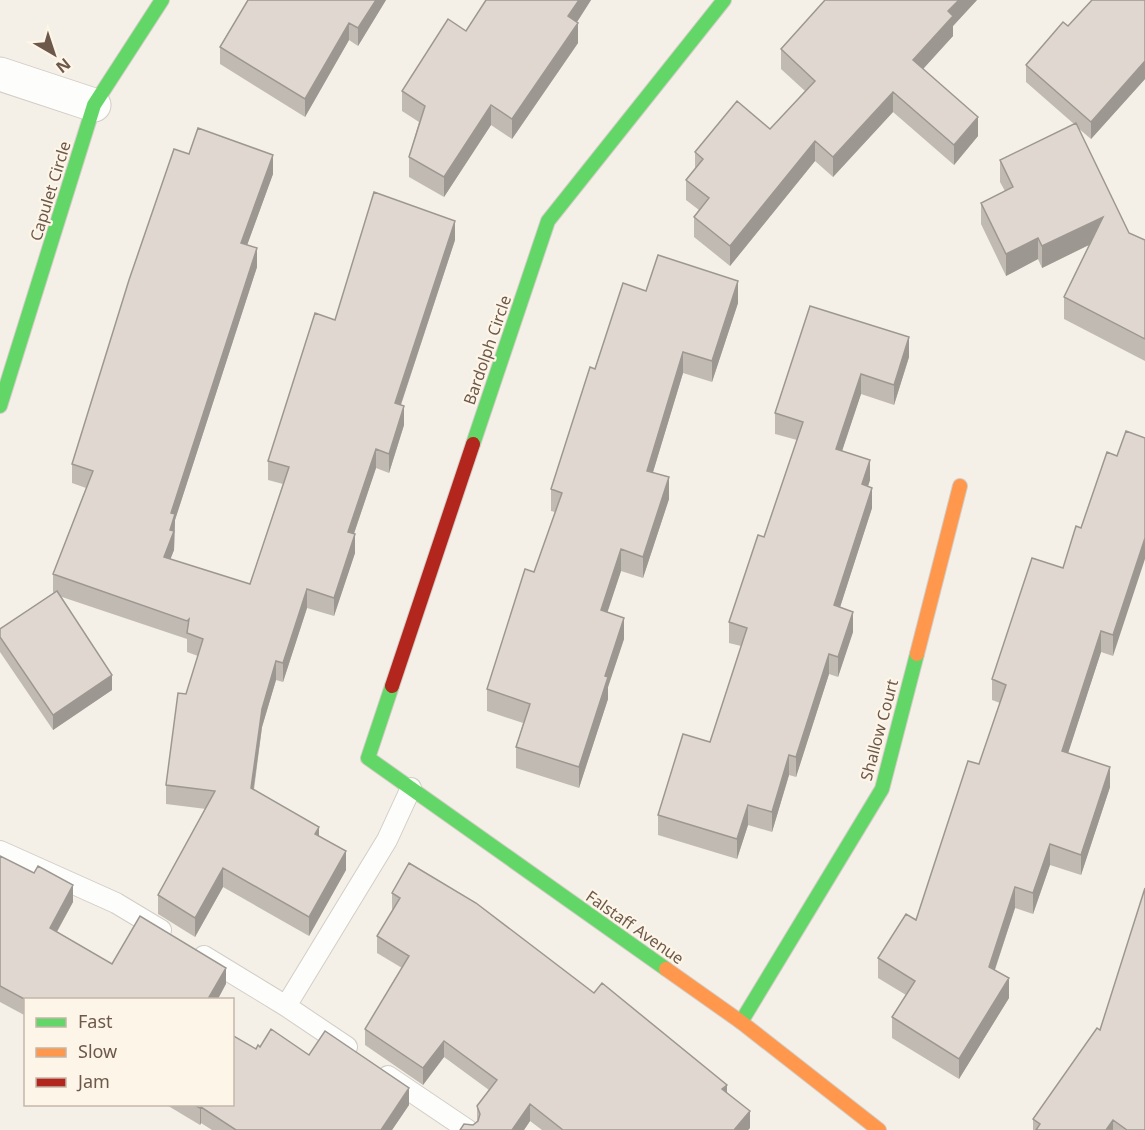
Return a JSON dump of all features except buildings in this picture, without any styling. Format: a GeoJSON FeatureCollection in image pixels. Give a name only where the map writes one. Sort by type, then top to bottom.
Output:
{"type":"FeatureCollection","features":[{"type":"Feature","properties":{"kind":"street","name":"Capulet Circle"},"geometry":{"type":"LineString","coordinates":[[0,406],[94,105],[162,0]]}},
{"type":"Feature","properties":{"kind":"street","name":"Bardolph Circle"},"geometry":{"type":"LineString","coordinates":[[368,758],[548,221],[724,0]]}},
{"type":"Feature","properties":{"kind":"street"},"geometry":{"type":"LineString","coordinates":[[0,74],[94,105]]}},
{"type":"Feature","properties":{"kind":"street","name":"Shallow Court"},"geometry":{"type":"LineString","coordinates":[[741,1022],[882,789],[960,486]]}},
{"type":"Feature","properties":{"kind":"street","name":"Falstaff Avenue"},"geometry":{"type":"LineString","coordinates":[[368,758],[741,1022],[879,1130]]}},
{"type":"Feature","properties":{"kind":"lane"},"geometry":{"type":"LineString","coordinates":[[286,1006],[387,840],[411,789]]}},
{"type":"Feature","properties":{"kind":"lane"},"geometry":{"type":"LineString","coordinates":[[0,850],[116,903],[286,1006],[468,1130]]}},
{"type":"Feature","properties":{"kind":"traffic: fast"},"geometry":{"type":"LineString","coordinates":[[0,406],[94,105],[162,0]]}},
{"type":"Feature","properties":{"kind":"traffic: fast"},"geometry":{"type":"LineString","coordinates":[[473,444],[548,221],[724,0]]}},
{"type":"Feature","properties":{"kind":"traffic: fast"},"geometry":{"type":"LineString","coordinates":[[741,1022],[882,789],[917,654]]}},
{"type":"Feature","properties":{"kind":"traffic: fast"},"geometry":{"type":"LineString","coordinates":[[392,686],[368,758],[666,969]]}},
{"type":"Feature","properties":{"kind":"traffic: slow"},"geometry":{"type":"LineString","coordinates":[[917,654],[960,486]]}},
{"type":"Feature","properties":{"kind":"traffic: slow"},"geometry":{"type":"LineString","coordinates":[[666,969],[741,1022],[879,1130]]}},
{"type":"Feature","properties":{"kind":"traffic: jam"},"geometry":{"type":"LineString","coordinates":[[392,686],[473,444]]}}]}
